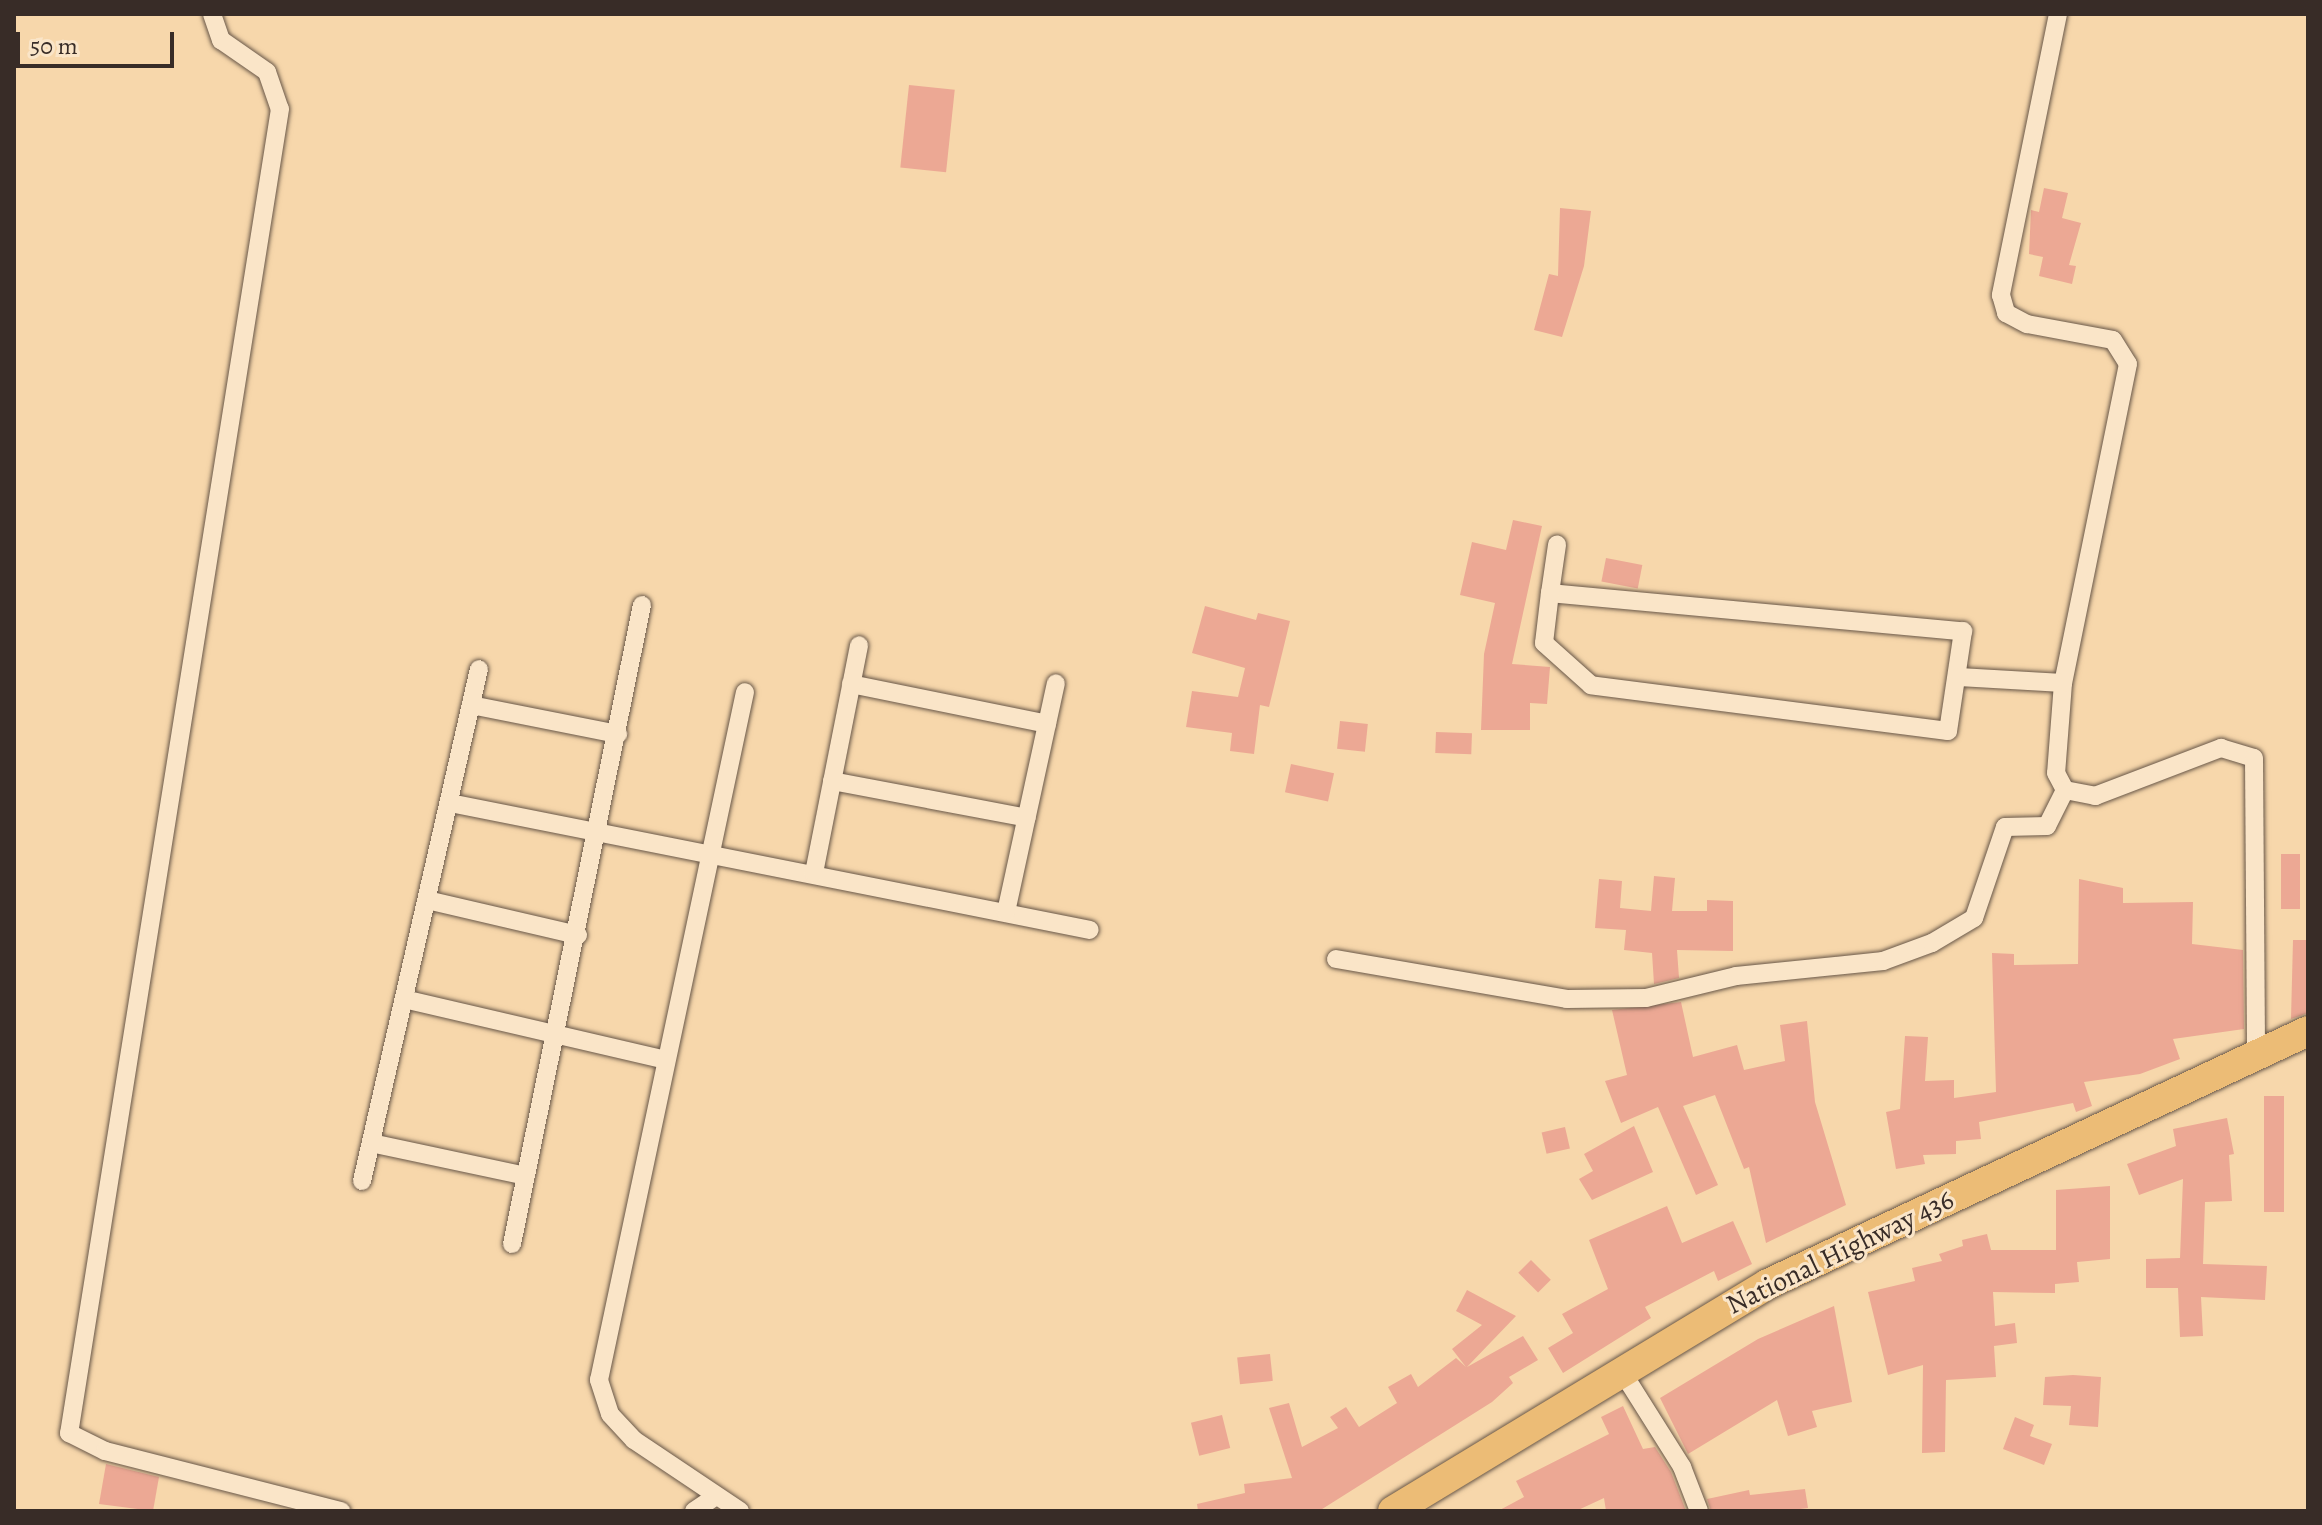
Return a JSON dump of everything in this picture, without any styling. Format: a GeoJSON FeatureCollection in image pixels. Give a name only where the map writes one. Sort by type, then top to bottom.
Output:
{"type":"FeatureCollection","features":[{"type":"Feature","properties":{"kind":"main road","name":"National Highway 436"},"geometry":{"type":"LineString","coordinates":[[1393,1511],[1621,1370],[1768,1284],[2308,1031]]}},
{"type":"Feature","properties":{"kind":"street"},"geometry":{"type":"LineString","coordinates":[[212,14],[221,40],[267,72],[280,109],[69,1433],[105,1451],[341,1511]]}},
{"type":"Feature","properties":{"kind":"street"},"geometry":{"type":"LineString","coordinates":[[2058,14],[2001,295],[2006,313],[2027,324],[2113,340],[2125,350],[2128,364],[2063,683],[2056,773],[2065,790]]}},
{"type":"Feature","properties":{"kind":"street"},"geometry":{"type":"LineString","coordinates":[[1550,593],[1963,631],[1959,677],[1948,731],[1591,685],[1544,643],[1550,593],[1557,545]]}},
{"type":"Feature","properties":{"kind":"street"},"geometry":{"type":"LineString","coordinates":[[512,1244],[600,830],[642,605]]}},
{"type":"Feature","properties":{"kind":"street"},"geometry":{"type":"LineString","coordinates":[[814,873],[859,645]]}},
{"type":"Feature","properties":{"kind":"street"},"geometry":{"type":"LineString","coordinates":[[362,1181],[479,669]]}},
{"type":"Feature","properties":{"kind":"street"},"geometry":{"type":"LineString","coordinates":[[1959,677],[2063,683]]}},
{"type":"Feature","properties":{"kind":"street"},"geometry":{"type":"LineString","coordinates":[[1006,912],[1056,683]]}},
{"type":"Feature","properties":{"kind":"street"},"geometry":{"type":"LineString","coordinates":[[851,684],[1047,724]]}},
{"type":"Feature","properties":{"kind":"street"},"geometry":{"type":"LineString","coordinates":[[740,1511],[634,1440],[610,1414],[599,1380],[745,692]]}},
{"type":"Feature","properties":{"kind":"street"},"geometry":{"type":"LineString","coordinates":[[471,705],[618,734]]}},
{"type":"Feature","properties":{"kind":"street"},"geometry":{"type":"LineString","coordinates":[[2065,790],[2095,796],[2221,748],[2254,758],[2256,1055]]}},
{"type":"Feature","properties":{"kind":"street"},"geometry":{"type":"LineString","coordinates":[[832,781],[1027,818]]}},
{"type":"Feature","properties":{"kind":"street"},"geometry":{"type":"LineString","coordinates":[[1336,959],[1567,999],[1646,998],[1736,976],[1883,961],[1932,943],[1974,918],[2005,827],[2047,826],[2065,790]]}},
{"type":"Feature","properties":{"kind":"street"},"geometry":{"type":"LineString","coordinates":[[450,803],[711,852],[1090,930]]}},
{"type":"Feature","properties":{"kind":"street"},"geometry":{"type":"LineString","coordinates":[[427,900],[578,935]]}},
{"type":"Feature","properties":{"kind":"street"},"geometry":{"type":"LineString","coordinates":[[404,999],[666,1060]]}},
{"type":"Feature","properties":{"kind":"street"},"geometry":{"type":"LineString","coordinates":[[371,1143],[526,1176]]}},
{"type":"Feature","properties":{"kind":"street"},"geometry":{"type":"LineString","coordinates":[[1621,1370],[1682,1467],[1699,1511]]}},
{"type":"Feature","properties":{"kind":"street"},"geometry":{"type":"LineString","coordinates":[[694,1511],[716,1496]]}},
{"type":"Feature","properties":{"kind":"building"},"geometry":{"type":"Polygon","coordinates":[[[909,85],[955,90],[946,172],[900,168],[909,85]]]}},
{"type":"Feature","properties":{"kind":"building"},"geometry":{"type":"Polygon","coordinates":[[[2044,188],[2068,193],[2062,218],[2081,223],[2069,265],[2076,266],[2072,284],[2039,276],[2043,257],[2029,254],[2031,210],[2039,212],[2044,188]]]}},
{"type":"Feature","properties":{"kind":"building"},"geometry":{"type":"Polygon","coordinates":[[[1560,208],[1591,211],[1584,266],[1562,337],[1534,330],[1549,274],[1558,276],[1560,208]]]}},
{"type":"Feature","properties":{"kind":"building"},"geometry":{"type":"Polygon","coordinates":[[[1513,520],[1542,526],[1512,664],[1550,667],[1547,704],[1530,703],[1530,730],[1481,730],[1484,654],[1495,603],[1460,595],[1472,542],[1506,550],[1513,520]]]}},
{"type":"Feature","properties":{"kind":"building"},"geometry":{"type":"Polygon","coordinates":[[[1606,558],[1642,565],[1638,589],[1601,582],[1606,558]]]}},
{"type":"Feature","properties":{"kind":"building"},"geometry":{"type":"Polygon","coordinates":[[[1205,606],[1256,620],[1258,613],[1290,621],[1269,707],[1260,705],[1254,754],[1230,751],[1232,733],[1186,727],[1192,691],[1238,697],[1245,668],[1192,653],[1205,606]]]}},
{"type":"Feature","properties":{"kind":"building"},"geometry":{"type":"Polygon","coordinates":[[[1340,721],[1368,724],[1365,752],[1337,749],[1340,721]]]}},
{"type":"Feature","properties":{"kind":"building"},"geometry":{"type":"Polygon","coordinates":[[[1436,732],[1472,733],[1471,754],[1435,753],[1436,732]]]}},
{"type":"Feature","properties":{"kind":"building"},"geometry":{"type":"Polygon","coordinates":[[[1291,764],[1334,773],[1328,802],[1285,792],[1291,764]]]}},
{"type":"Feature","properties":{"kind":"building"},"geometry":{"type":"Polygon","coordinates":[[[2281,854],[2300,854],[2300,909],[2281,909],[2281,854]]]}},
{"type":"Feature","properties":{"kind":"building"},"geometry":{"type":"Polygon","coordinates":[[[1654,876],[1675,878],[1672,911],[1707,911],[1707,900],[1733,901],[1733,951],[1677,950],[1679,978],[1654,984],[1652,953],[1624,950],[1626,930],[1595,928],[1599,879],[1622,881],[1620,908],[1651,911],[1654,876]]]}},
{"type":"Feature","properties":{"kind":"building"},"geometry":{"type":"Polygon","coordinates":[[[2079,879],[2123,888],[2123,903],[2193,902],[2192,944],[2243,950],[2244,1029],[2173,1039],[2180,1059],[2140,1074],[2084,1082],[2092,1106],[2076,1112],[2073,1103],[1979,1122],[1981,1139],[1956,1141],[1956,1154],[1923,1155],[1925,1164],[1896,1169],[1886,1112],[1900,1109],[1905,1036],[1928,1037],[1925,1081],[1954,1080],[1954,1098],[1996,1092],[1992,953],[2014,954],[2014,965],[2078,964],[2079,879]]]}},
{"type":"Feature","properties":{"kind":"building"},"geometry":{"type":"Polygon","coordinates":[[[2293,940],[2308,940],[2308,1013],[2291,1019],[2293,940]]]}},
{"type":"Feature","properties":{"kind":"building"},"geometry":{"type":"Polygon","coordinates":[[[1681,1002],[1693,1057],[1737,1045],[1744,1070],[1785,1061],[1780,1025],[1807,1021],[1815,1102],[1846,1205],[1766,1243],[1749,1167],[1744,1169],[1715,1095],[1683,1106],[1718,1185],[1696,1195],[1658,1107],[1621,1123],[1605,1081],[1627,1075],[1612,1010],[1681,1002]]]}},
{"type":"Feature","properties":{"kind":"building"},"geometry":{"type":"Polygon","coordinates":[[[2264,1096],[2284,1096],[2284,1212],[2264,1212],[2264,1096]]]}},
{"type":"Feature","properties":{"kind":"building"},"geometry":{"type":"Polygon","coordinates":[[[2227,1118],[2234,1154],[2229,1155],[2232,1201],[2205,1202],[2203,1264],[2267,1266],[2265,1300],[2201,1297],[2203,1336],[2180,1337],[2178,1288],[2146,1288],[2146,1259],[2180,1258],[2183,1179],[2139,1195],[2127,1164],[2176,1146],[2173,1129],[2227,1118]]]}},
{"type":"Feature","properties":{"kind":"building"},"geometry":{"type":"Polygon","coordinates":[[[1634,1126],[1653,1172],[1592,1200],[1579,1179],[1593,1171],[1584,1154],[1634,1126]]]}},
{"type":"Feature","properties":{"kind":"building"},"geometry":{"type":"Polygon","coordinates":[[[1565,1127],[1570,1148],[1547,1154],[1542,1132],[1565,1127]]]}},
{"type":"Feature","properties":{"kind":"building"},"geometry":{"type":"Polygon","coordinates":[[[2110,1186],[2110,1259],[2077,1262],[2079,1282],[2055,1284],[2055,1293],[1993,1292],[1995,1326],[2015,1323],[2017,1343],[1994,1346],[1996,1377],[1946,1380],[1945,1452],[1922,1453],[1923,1365],[1888,1375],[1868,1292],[1915,1281],[1912,1268],[1942,1261],[1939,1254],[1963,1246],[1962,1240],[1987,1234],[1991,1250],[2056,1250],[2056,1190],[2110,1186]]]}},
{"type":"Feature","properties":{"kind":"building"},"geometry":{"type":"Polygon","coordinates":[[[1667,1206],[1682,1243],[1733,1221],[1752,1264],[1718,1281],[1714,1271],[1645,1307],[1651,1318],[1563,1373],[1548,1348],[1573,1333],[1562,1314],[1608,1289],[1589,1240],[1667,1206]]]}},
{"type":"Feature","properties":{"kind":"building"},"geometry":{"type":"Polygon","coordinates":[[[1531,1260],[1551,1280],[1538,1293],[1518,1273],[1531,1260]]]}},
{"type":"Feature","properties":{"kind":"building"},"geometry":{"type":"Polygon","coordinates":[[[1467,1290],[1516,1316],[1467,1367],[1523,1336],[1538,1360],[1509,1377],[1513,1383],[1492,1402],[1319,1511],[1198,1511],[1197,1504],[1245,1493],[1244,1484],[1292,1478],[1269,1408],[1289,1403],[1302,1447],[1338,1428],[1330,1417],[1346,1407],[1359,1427],[1397,1403],[1388,1387],[1411,1374],[1418,1387],[1456,1358],[1466,1367],[1452,1349],[1482,1325],[1456,1311],[1467,1290]]]}},
{"type":"Feature","properties":{"kind":"building"},"geometry":{"type":"Polygon","coordinates":[[[1834,1306],[1852,1402],[1812,1411],[1817,1427],[1788,1436],[1777,1400],[1688,1454],[1660,1398],[1758,1339],[1834,1306]]]}},
{"type":"Feature","properties":{"kind":"building"},"geometry":{"type":"Polygon","coordinates":[[[1270,1354],[1273,1381],[1240,1384],[1237,1357],[1270,1354]]]}},
{"type":"Feature","properties":{"kind":"building"},"geometry":{"type":"Polygon","coordinates":[[[2045,1377],[2101,1377],[2098,1427],[2069,1425],[2071,1406],[2043,1405],[2045,1377]]]}},
{"type":"Feature","properties":{"kind":"building"},"geometry":{"type":"Polygon","coordinates":[[[1623,1406],[1643,1449],[1655,1447],[1671,1472],[1686,1511],[1606,1511],[1604,1498],[1576,1511],[1498,1511],[1524,1497],[1516,1481],[1609,1434],[1601,1417],[1623,1406]]]}},
{"type":"Feature","properties":{"kind":"building"},"geometry":{"type":"Polygon","coordinates":[[[1222,1415],[1230,1448],[1199,1456],[1191,1423],[1222,1415]]]}},
{"type":"Feature","properties":{"kind":"building"},"geometry":{"type":"Polygon","coordinates":[[[2015,1417],[2034,1425],[2030,1436],[2052,1444],[2044,1465],[2003,1449],[2015,1417]]]}},
{"type":"Feature","properties":{"kind":"building"},"geometry":{"type":"Polygon","coordinates":[[[106,1464],[159,1477],[153,1511],[99,1504],[106,1464]]]}},
{"type":"Feature","properties":{"kind":"building"},"geometry":{"type":"Polygon","coordinates":[[[1805,1489],[1808,1508],[1784,1511],[1711,1511],[1707,1499],[1749,1490],[1750,1495],[1805,1489]]]}}]}
